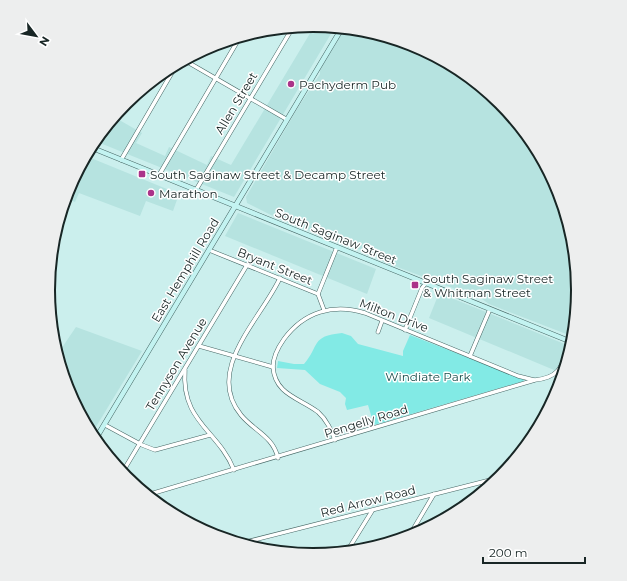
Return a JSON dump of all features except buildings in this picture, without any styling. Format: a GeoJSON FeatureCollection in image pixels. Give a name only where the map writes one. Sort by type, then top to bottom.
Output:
{"type":"FeatureCollection","features":[{"type":"Feature","properties":{"kind":"main road","name":"East Hemphill Road"},"geometry":{"type":"LineString","coordinates":[[99,434],[339,34]]}},
{"type":"Feature","properties":{"kind":"main road","name":"South Saginaw Street"},"geometry":{"type":"LineString","coordinates":[[97,150],[567,340]]}},
{"type":"Feature","properties":{"kind":"street","name":"Allen Street"},"geometry":{"type":"LineString","coordinates":[[196,190],[289,33]]}},
{"type":"Feature","properties":{"kind":"street"},"geometry":{"type":"LineString","coordinates":[[159,175],[235,44]]}},
{"type":"Feature","properties":{"kind":"street"},"geometry":{"type":"LineString","coordinates":[[190,64],[286,119]]}},
{"type":"Feature","properties":{"kind":"street"},"geometry":{"type":"LineString","coordinates":[[121,160],[170,76]]}},
{"type":"Feature","properties":{"kind":"street"},"geometry":{"type":"LineString","coordinates":[[318,294],[337,247]]}},
{"type":"Feature","properties":{"kind":"street","name":"Bryant Street"},"geometry":{"type":"LineString","coordinates":[[209,250],[318,294],[324,310]]}},
{"type":"Feature","properties":{"kind":"street","name":"Tennyson Avenue"},"geometry":{"type":"LineString","coordinates":[[125,467],[247,265]]}},
{"type":"Feature","properties":{"kind":"street"},"geometry":{"type":"LineString","coordinates":[[278,458],[273,443],[246,420],[232,401],[228,384],[229,373],[235,355],[280,278]]}},
{"type":"Feature","properties":{"kind":"street"},"geometry":{"type":"LineString","coordinates":[[405,330],[422,288],[426,283]]}},
{"type":"Feature","properties":{"kind":"street","name":"Milton Drive"},"geometry":{"type":"LineString","coordinates":[[273,367],[278,349],[293,327],[312,315],[324,310],[336,308],[354,310],[518,376],[536,380]]}},
{"type":"Feature","properties":{"kind":"street"},"geometry":{"type":"LineString","coordinates":[[470,356],[490,309]]}},
{"type":"Feature","properties":{"kind":"street"},"geometry":{"type":"LineString","coordinates":[[378,332],[382,321]]}},
{"type":"Feature","properties":{"kind":"street"},"geometry":{"type":"LineString","coordinates":[[199,346],[273,367],[280,387],[288,394],[317,411],[324,418],[335,440]]}},
{"type":"Feature","properties":{"kind":"street"},"geometry":{"type":"LineString","coordinates":[[185,369],[184,380],[190,406],[197,419],[224,450],[234,470]]}},
{"type":"Feature","properties":{"kind":"street","name":"Pengelly Road"},"geometry":{"type":"LineString","coordinates":[[153,493],[278,458],[550,377],[559,369]]}},
{"type":"Feature","properties":{"kind":"street"},"geometry":{"type":"LineString","coordinates":[[105,424],[149,448],[161,449],[210,435]]}},
{"type":"Feature","properties":{"kind":"street","name":"Red Arrow Road"},"geometry":{"type":"LineString","coordinates":[[251,541],[488,481]]}},
{"type":"Feature","properties":{"kind":"street"},"geometry":{"type":"LineString","coordinates":[[414,528],[434,494]]}},
{"type":"Feature","properties":{"kind":"street"},"geometry":{"type":"LineString","coordinates":[[350,546],[372,511]]}},
{"type":"Feature","properties":{"kind":"shaded area"},"geometry":{"type":"Polygon","coordinates":[[[311,32],[331,33],[234,197],[101,144],[119,120],[142,133],[136,143],[165,156],[169,147],[207,165],[211,156],[231,165],[311,32]]]}},
{"type":"Feature","properties":{"kind":"shaded area"},"geometry":{"type":"Polygon","coordinates":[[[342,34],[380,41],[412,52],[443,67],[471,85],[508,120],[519,133],[545,176],[558,207],[563,224],[570,257],[572,290],[568,335],[489,304],[482,299],[384,262],[374,255],[281,220],[247,203],[246,197],[297,109],[320,74],[320,70],[342,34]]]}},
{"type":"Feature","properties":{"kind":"shaded area"},"geometry":{"type":"Polygon","coordinates":[[[92,158],[179,194],[173,211],[146,201],[140,216],[79,193],[75,202],[72,201],[92,158]]]}},
{"type":"Feature","properties":{"kind":"shaded area"},"geometry":{"type":"Polygon","coordinates":[[[238,213],[376,269],[367,294],[225,236],[238,213]]]}},
{"type":"Feature","properties":{"kind":"shaded area"},"geometry":{"type":"Polygon","coordinates":[[[439,293],[566,345],[558,374],[554,370],[429,318],[439,293]]]}},
{"type":"Feature","properties":{"kind":"shaded area"},"geometry":{"type":"Polygon","coordinates":[[[76,327],[142,351],[95,428],[75,389],[62,348],[76,327]]]}},
{"type":"Feature","properties":{"kind":"green space","name":"Windiate Park"},"geometry":{"type":"Polygon","coordinates":[[[342,333],[351,336],[358,344],[403,356],[403,351],[410,335],[523,379],[524,381],[374,425],[368,405],[347,410],[345,404],[346,398],[340,392],[320,384],[305,370],[277,368],[278,361],[304,364],[320,339],[332,334],[342,333]]]}},
{"type":"Feature","properties":{"kind":"place","name":"Pachyderm Pub"},"geometry":{"type":"Point","coordinates":[291,84]}},
{"type":"Feature","properties":{"kind":"place","name":"South Saginaw Street & Decamp Street"},"geometry":{"type":"Point","coordinates":[142,174]}},
{"type":"Feature","properties":{"kind":"place","name":"Marathon"},"geometry":{"type":"Point","coordinates":[151,193]}},
{"type":"Feature","properties":{"kind":"place","name":"South Saginaw Street & Whitman Street"},"geometry":{"type":"Point","coordinates":[415,285]}}]}
